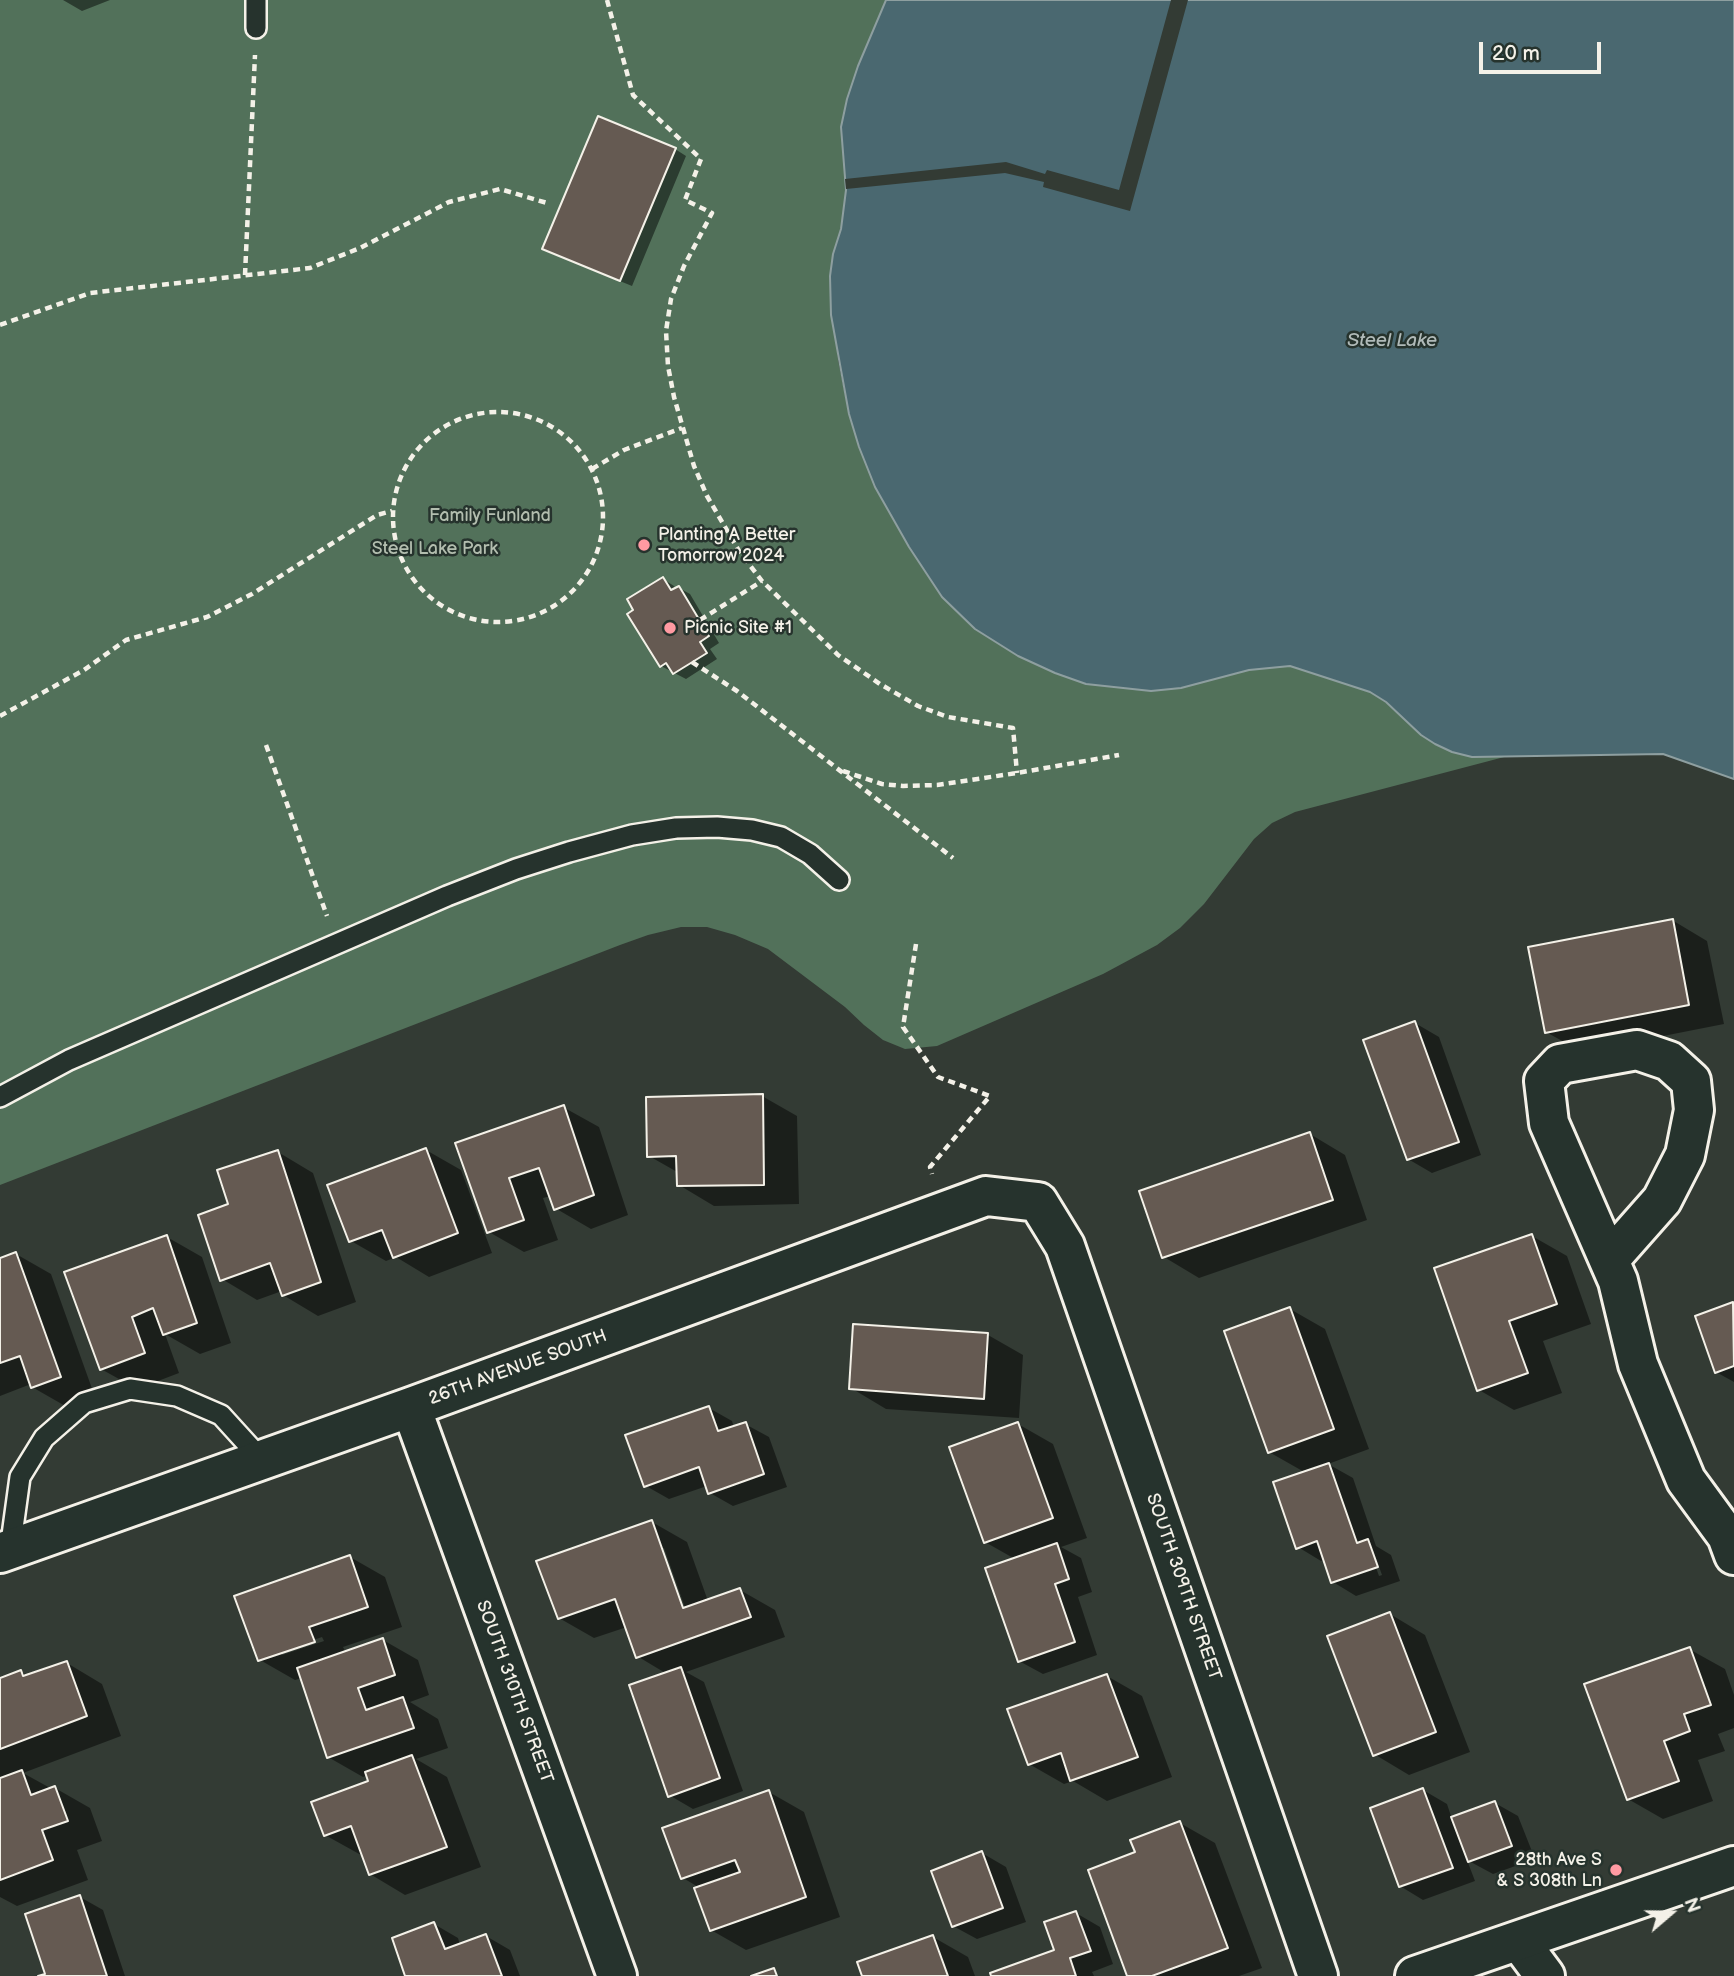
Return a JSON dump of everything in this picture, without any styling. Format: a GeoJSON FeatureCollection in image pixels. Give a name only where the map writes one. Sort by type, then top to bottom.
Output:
{"type":"FeatureCollection","features":[{"type":"Feature","properties":{"kind":"street"},"geometry":{"type":"LineString","coordinates":[[1609,1260],[1662,1200],[1685,1155],[1694,1110],[1691,1081],[1669,1061],[1637,1050],[1560,1064],[1544,1082],[1549,1123],[1618,1281],[1638,1364],[1686,1480],[1727,1536],[1734,1555]]}},
{"type":"Feature","properties":{"kind":"street","name":"26TH AVENUE SOUTH"},"geometry":{"type":"LineString","coordinates":[[5,1552],[411,1407],[986,1196],[1038,1202]]}},
{"type":"Feature","properties":{"kind":"street","name":"SOUTH 309TH STREET"},"geometry":{"type":"LineString","coordinates":[[1038,1202],[1065,1246],[1318,1976]]}},
{"type":"Feature","properties":{"kind":"street","name":"SOUTH 310TH STREET"},"geometry":{"type":"LineString","coordinates":[[411,1407],[617,1976]]}},
{"type":"Feature","properties":{"kind":"street"},"geometry":{"type":"LineString","coordinates":[[1415,1976],[1734,1866]]}},
{"type":"Feature","properties":{"kind":"street"},"geometry":{"type":"LineString","coordinates":[[1519,1941],[1545,1976]]}},
{"type":"Feature","properties":{"kind":"lane"},"geometry":{"type":"LineString","coordinates":[[256,0],[257,28]]}},
{"type":"Feature","properties":{"kind":"lane"},"geometry":{"type":"LineString","coordinates":[[0,1097],[69,1060],[447,896],[516,869],[632,835],[676,828],[752,830],[781,837],[810,854],[839,880]]}},
{"type":"Feature","properties":{"kind":"lane"},"geometry":{"type":"LineString","coordinates":[[5,1552],[20,1477],[44,1437],[85,1403],[130,1390],[177,1396],[220,1415],[260,1461]]}},
{"type":"Feature","properties":{"kind":"path"},"geometry":{"type":"LineString","coordinates":[[607,0],[633,95],[701,159],[685,200],[712,213],[684,266],[671,299],[666,331],[668,366],[674,397],[694,466],[707,496],[739,551],[762,581],[838,655],[908,701],[948,717],[1013,728],[1017,774]]}},
{"type":"Feature","properties":{"kind":"path"},"geometry":{"type":"LineString","coordinates":[[245,275],[257,28]]}},
{"type":"Feature","properties":{"kind":"path"},"geometry":{"type":"LineString","coordinates":[[0,325],[90,293],[310,268],[360,248],[449,202],[500,189],[547,203]]}},
{"type":"Feature","properties":{"kind":"path"},"geometry":{"type":"LineString","coordinates":[[510,412],[543,422],[571,442],[592,469],[602,503],[601,538],[589,571],[566,598],[536,616],[501,623],[466,618],[435,602],[410,576],[396,545],[393,511],[400,478],[417,449],[444,426],[476,414],[510,412]]}},
{"type":"Feature","properties":{"kind":"path"},"geometry":{"type":"LineString","coordinates":[[592,469],[624,450],[682,428]]}},
{"type":"Feature","properties":{"kind":"path"},"geometry":{"type":"LineString","coordinates":[[0,716],[84,670],[126,640],[207,617],[252,594],[377,515],[393,511]]}},
{"type":"Feature","properties":{"kind":"path"},"geometry":{"type":"LineString","coordinates":[[700,620],[762,581]]}},
{"type":"Feature","properties":{"kind":"path"},"geometry":{"type":"LineString","coordinates":[[692,662],[737,691],[953,858]]}},
{"type":"Feature","properties":{"kind":"path"},"geometry":{"type":"LineString","coordinates":[[266,745],[338,943]]}},
{"type":"Feature","properties":{"kind":"path"},"geometry":{"type":"LineString","coordinates":[[836,769],[882,784],[936,785],[1017,774],[1119,755]]}},
{"type":"Feature","properties":{"kind":"path"},"geometry":{"type":"LineString","coordinates":[[916,944],[903,1027],[938,1077],[990,1096],[930,1167],[946,1211]]}},
{"type":"Feature","properties":{"kind":"green space","name":"Steel Lake Park"},"geometry":{"type":"Polygon","coordinates":[[[0,0],[886,0],[858,66],[841,127],[846,189],[841,229],[833,254],[838,360],[849,414],[875,487],[909,547],[942,597],[975,629],[1018,656],[1055,673],[1181,688],[1249,670],[1290,666],[1370,692],[1421,735],[1472,757],[1508,756],[1295,812],[1272,823],[1254,839],[1204,904],[1180,928],[1157,945],[1103,974],[937,1046],[905,1049],[883,1040],[845,1007],[768,949],[707,927],[681,927],[620,945],[0,1185],[0,0]]]}},
{"type":"Feature","properties":{"kind":"water","name":"Steel Lake"},"geometry":{"type":"Polygon","coordinates":[[[886,0],[1734,0],[1734,779],[1663,754],[1472,757],[1452,752],[1421,735],[1386,702],[1370,692],[1290,666],[1249,670],[1181,688],[1151,691],[1086,684],[1018,656],[975,629],[942,597],[909,547],[875,487],[849,414],[831,315],[830,276],[841,229],[846,190],[841,127],[858,66],[886,0]]]}},
{"type":"Feature","properties":{"kind":"pier"},"geometry":{"type":"Polygon","coordinates":[[[1171,0],[1188,0],[1130,211],[1043,187],[1044,182],[1005,173],[846,189],[845,179],[1006,162],[1045,174],[1047,170],[1119,190],[1171,0]]]}},
{"type":"Feature","properties":{"kind":"building"},"geometry":{"type":"Polygon","coordinates":[[[598,116],[676,148],[620,281],[542,249],[598,116]]]}},
{"type":"Feature","properties":{"kind":"building","name":"Picnic Site #1"},"geometry":{"type":"Polygon","coordinates":[[[663,577],[671,590],[679,586],[709,636],[700,642],[707,653],[673,674],[666,663],[660,667],[627,614],[633,610],[627,599],[663,577]]]}},
{"type":"Feature","properties":{"kind":"building"},"geometry":{"type":"Polygon","coordinates":[[[1673,919],[1689,1005],[1545,1033],[1528,947],[1673,919]]]}},
{"type":"Feature","properties":{"kind":"building"},"geometry":{"type":"Polygon","coordinates":[[[1415,1021],[1459,1142],[1407,1160],[1363,1040],[1415,1021]]]}},
{"type":"Feature","properties":{"kind":"building"},"geometry":{"type":"Polygon","coordinates":[[[763,1094],[764,1185],[677,1186],[676,1156],[647,1157],[646,1097],[763,1094]]]}},
{"type":"Feature","properties":{"kind":"building"},"geometry":{"type":"Polygon","coordinates":[[[564,1105],[594,1195],[554,1210],[539,1168],[509,1178],[524,1220],[487,1233],[455,1143],[564,1105]]]}},
{"type":"Feature","properties":{"kind":"building"},"geometry":{"type":"Polygon","coordinates":[[[1310,1132],[1333,1200],[1162,1258],[1139,1191],[1310,1132]]]}},
{"type":"Feature","properties":{"kind":"building"},"geometry":{"type":"Polygon","coordinates":[[[426,1148],[458,1233],[393,1258],[382,1230],[349,1242],[327,1185],[426,1148]]]}},
{"type":"Feature","properties":{"kind":"building"},"geometry":{"type":"Polygon","coordinates":[[[278,1150],[321,1282],[282,1296],[270,1263],[220,1281],[198,1215],[228,1204],[217,1170],[278,1150]]]}},
{"type":"Feature","properties":{"kind":"building"},"geometry":{"type":"Polygon","coordinates":[[[1532,1234],[1557,1304],[1509,1321],[1528,1373],[1477,1391],[1434,1268],[1532,1234]]]}},
{"type":"Feature","properties":{"kind":"building"},"geometry":{"type":"Polygon","coordinates":[[[167,1235],[197,1323],[163,1335],[153,1308],[132,1317],[145,1353],[100,1370],[64,1272],[167,1235]]]}},
{"type":"Feature","properties":{"kind":"building"},"geometry":{"type":"Polygon","coordinates":[[[16,1252],[61,1377],[31,1388],[20,1356],[0,1363],[0,1258],[16,1252]]]}},
{"type":"Feature","properties":{"kind":"building"},"geometry":{"type":"Polygon","coordinates":[[[1733,1302],[1734,1366],[1715,1373],[1695,1316],[1733,1302]]]}},
{"type":"Feature","properties":{"kind":"building"},"geometry":{"type":"Polygon","coordinates":[[[1290,1307],[1334,1429],[1268,1453],[1224,1331],[1290,1307]]]}},
{"type":"Feature","properties":{"kind":"building"},"geometry":{"type":"Polygon","coordinates":[[[853,1324],[988,1333],[984,1399],[849,1389],[853,1324]]]}},
{"type":"Feature","properties":{"kind":"building"},"geometry":{"type":"Polygon","coordinates":[[[709,1406],[718,1431],[746,1422],[764,1474],[708,1494],[699,1467],[644,1487],[625,1435],[709,1406]]]}},
{"type":"Feature","properties":{"kind":"building"},"geometry":{"type":"Polygon","coordinates":[[[1018,1422],[1053,1518],[984,1543],[949,1447],[1018,1422]]]}},
{"type":"Feature","properties":{"kind":"building"},"geometry":{"type":"Polygon","coordinates":[[[1329,1463],[1357,1543],[1368,1539],[1378,1567],[1331,1583],[1317,1541],[1296,1549],[1273,1482],[1329,1463]]]}},
{"type":"Feature","properties":{"kind":"building"},"geometry":{"type":"Polygon","coordinates":[[[652,1520],[683,1608],[740,1588],[751,1617],[636,1658],[615,1599],[558,1619],[536,1561],[652,1520]]]}},
{"type":"Feature","properties":{"kind":"building"},"geometry":{"type":"Polygon","coordinates":[[[1057,1543],[1069,1579],[1055,1584],[1075,1642],[1018,1662],[985,1568],[1057,1543]]]}},
{"type":"Feature","properties":{"kind":"building"},"geometry":{"type":"Polygon","coordinates":[[[350,1555],[368,1607],[309,1627],[315,1642],[258,1661],[234,1596],[350,1555]]]}},
{"type":"Feature","properties":{"kind":"building"},"geometry":{"type":"Polygon","coordinates":[[[1390,1612],[1436,1732],[1373,1756],[1327,1636],[1390,1612]]]}},
{"type":"Feature","properties":{"kind":"building"},"geometry":{"type":"Polygon","coordinates":[[[383,1638],[395,1675],[358,1688],[366,1710],[403,1697],[414,1728],[327,1758],[297,1668],[383,1638]]]}},
{"type":"Feature","properties":{"kind":"building"},"geometry":{"type":"Polygon","coordinates":[[[1690,1647],[1711,1705],[1684,1714],[1690,1731],[1664,1741],[1679,1781],[1627,1800],[1584,1684],[1690,1647]]]}},
{"type":"Feature","properties":{"kind":"building"},"geometry":{"type":"Polygon","coordinates":[[[67,1661],[87,1716],[0,1749],[0,1678],[21,1670],[23,1676],[67,1661]]]}},
{"type":"Feature","properties":{"kind":"building"},"geometry":{"type":"Polygon","coordinates":[[[681,1667],[720,1778],[668,1797],[629,1685],[681,1667]]]}},
{"type":"Feature","properties":{"kind":"building"},"geometry":{"type":"Polygon","coordinates":[[[1107,1674],[1138,1757],[1070,1781],[1061,1753],[1028,1765],[1007,1709],[1107,1674]]]}},
{"type":"Feature","properties":{"kind":"building"},"geometry":{"type":"Polygon","coordinates":[[[412,1755],[447,1847],[369,1875],[351,1826],[324,1836],[311,1802],[368,1781],[365,1772],[412,1755]]]}},
{"type":"Feature","properties":{"kind":"building"},"geometry":{"type":"Polygon","coordinates":[[[22,1770],[31,1795],[55,1786],[68,1821],[42,1830],[53,1860],[0,1880],[0,1778],[22,1770]]]}},
{"type":"Feature","properties":{"kind":"building"},"geometry":{"type":"Polygon","coordinates":[[[1423,1788],[1453,1868],[1399,1887],[1370,1808],[1423,1788]]]}},
{"type":"Feature","properties":{"kind":"building"},"geometry":{"type":"Polygon","coordinates":[[[769,1790],[806,1897],[710,1931],[694,1888],[740,1872],[735,1860],[681,1879],[662,1828],[769,1790]]]}},
{"type":"Feature","properties":{"kind":"building"},"geometry":{"type":"Polygon","coordinates":[[[1495,1801],[1512,1846],[1468,1862],[1451,1817],[1495,1801]]]}},
{"type":"Feature","properties":{"kind":"building"},"geometry":{"type":"Polygon","coordinates":[[[1180,1821],[1228,1948],[1152,1976],[1127,1976],[1088,1870],[1135,1852],[1130,1840],[1180,1821]]]}},
{"type":"Feature","properties":{"kind":"building"},"geometry":{"type":"Polygon","coordinates":[[[982,1851],[1003,1908],[952,1927],[931,1871],[982,1851]]]}},
{"type":"Feature","properties":{"kind":"building"},"geometry":{"type":"Polygon","coordinates":[[[80,1895],[107,1976],[38,1976],[45,1974],[25,1914],[80,1895]]]}},
{"type":"Feature","properties":{"kind":"building"},"geometry":{"type":"Polygon","coordinates":[[[1076,1911],[1091,1951],[1070,1958],[1076,1976],[991,1976],[990,1973],[1054,1950],[1044,1922],[1076,1911]]]}},
{"type":"Feature","properties":{"kind":"building"},"geometry":{"type":"Polygon","coordinates":[[[434,1922],[445,1949],[486,1934],[502,1976],[405,1976],[392,1938],[434,1922]]]}},
{"type":"Feature","properties":{"kind":"building"},"geometry":{"type":"Polygon","coordinates":[[[933,1935],[948,1976],[862,1976],[857,1962],[933,1935]]]}},
{"type":"Feature","properties":{"kind":"building"},"geometry":{"type":"Polygon","coordinates":[[[774,1968],[777,1976],[751,1976],[774,1968]]]}},
{"type":"Feature","properties":{"kind":"place","name":"Planting A Better Tomorrow 2024"},"geometry":{"type":"Point","coordinates":[644,545]}},
{"type":"Feature","properties":{"kind":"place","name":"Picnic Site #1"},"geometry":{"type":"Point","coordinates":[670,628]}},
{"type":"Feature","properties":{"kind":"place","name":"28th Ave S & S 308th Ln"},"geometry":{"type":"Point","coordinates":[1616,1870]}},
{"type":"Feature","properties":{"kind":"park label","name":"Family Funland"},"geometry":{"type":"Point","coordinates":[490,516]}}]}
